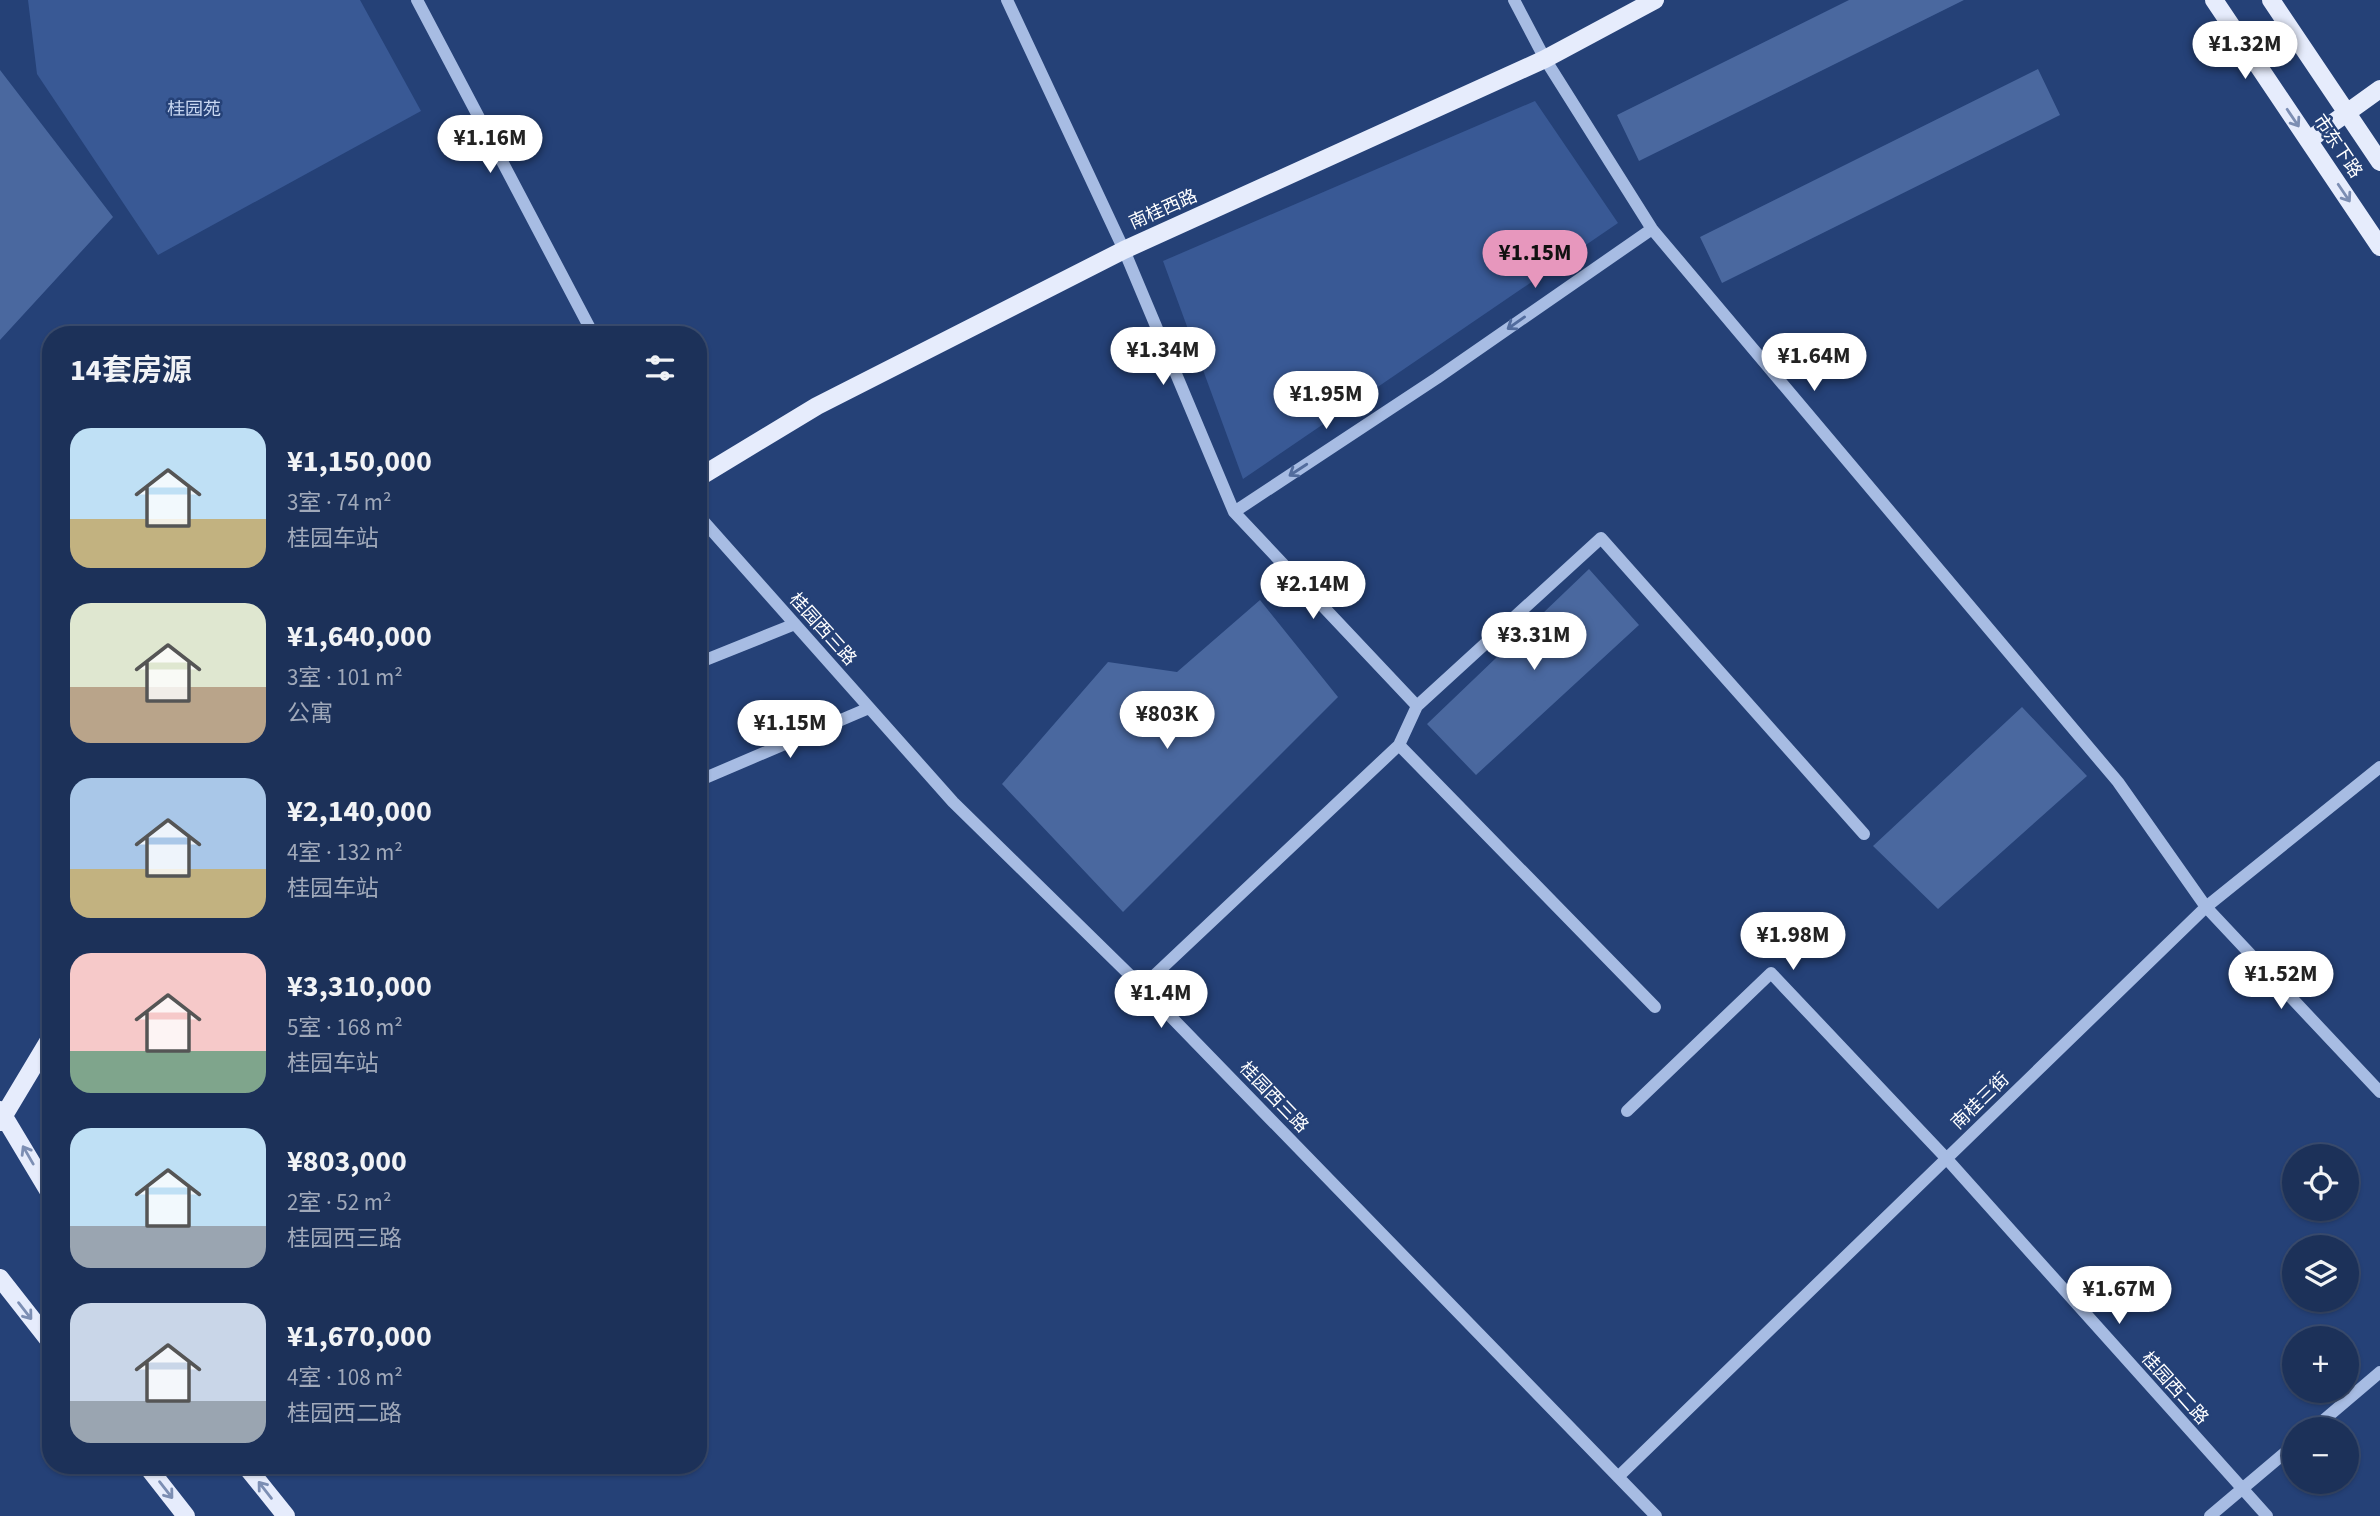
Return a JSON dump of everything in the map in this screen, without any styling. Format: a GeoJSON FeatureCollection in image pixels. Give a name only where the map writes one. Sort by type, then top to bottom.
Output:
{"type":"FeatureCollection","features":[{"type":"Feature","properties":{"kind":"main road","name":"南桂西路"},"geometry":{"type":"LineString","coordinates":[[707,473],[817,406],[1124,250],[1545,59],[1655,0]]}},
{"type":"Feature","properties":{"kind":"main road","name":"市东下路"},"geometry":{"type":"LineString","coordinates":[[2214,0],[2380,247]]}},
{"type":"Feature","properties":{"kind":"main road","name":"市东下路"},"geometry":{"type":"LineString","coordinates":[[2271,0],[2380,162]]}},
{"type":"Feature","properties":{"kind":"main road"},"geometry":{"type":"LineString","coordinates":[[2309,140],[2380,89]]}},
{"type":"Feature","properties":{"kind":"main road"},"geometry":{"type":"LineString","coordinates":[[42,1048],[2,1116],[42,1180]]}},
{"type":"Feature","properties":{"kind":"main road"},"geometry":{"type":"LineString","coordinates":[[0,1278],[42,1332]]}},
{"type":"Feature","properties":{"kind":"main road"},"geometry":{"type":"LineString","coordinates":[[153,1474],[186,1516]]}},
{"type":"Feature","properties":{"kind":"main road"},"geometry":{"type":"LineString","coordinates":[[252,1474],[286,1516]]}},
{"type":"Feature","properties":{"kind":"street"},"geometry":{"type":"LineString","coordinates":[[417,0],[589,326]]}},
{"type":"Feature","properties":{"kind":"street"},"geometry":{"type":"LineString","coordinates":[[1007,0],[1124,250],[1234,512],[1417,706]]}},
{"type":"Feature","properties":{"kind":"street"},"geometry":{"type":"LineString","coordinates":[[1514,0],[1545,59],[1653,229],[2118,782],[2206,907],[2380,1092]]}},
{"type":"Feature","properties":{"kind":"street"},"geometry":{"type":"LineString","coordinates":[[1234,512],[1437,378],[1653,229]]}},
{"type":"Feature","properties":{"kind":"street","name":"桂园西三路"},"geometry":{"type":"LineString","coordinates":[[707,525],[953,802],[1142,987],[1656,1516]]}},
{"type":"Feature","properties":{"kind":"street"},"geometry":{"type":"LineString","coordinates":[[1142,987],[1399,745],[1417,706],[1601,538],[1864,834]]}},
{"type":"Feature","properties":{"kind":"street"},"geometry":{"type":"LineString","coordinates":[[707,659],[795,624]]}},
{"type":"Feature","properties":{"kind":"street"},"geometry":{"type":"LineString","coordinates":[[707,777],[869,708]]}},
{"type":"Feature","properties":{"kind":"street"},"geometry":{"type":"LineString","coordinates":[[1399,745],[1655,1007]]}},
{"type":"Feature","properties":{"kind":"street","name":"南桂三街"},"geometry":{"type":"LineString","coordinates":[[1618,1477],[2206,907],[2380,767]]}},
{"type":"Feature","properties":{"kind":"street","name":"桂园西二路"},"geometry":{"type":"LineString","coordinates":[[1627,1111],[1771,973],[1946,1158],[2267,1516]]}},
{"type":"Feature","properties":{"kind":"street"},"geometry":{"type":"LineString","coordinates":[[2327,1417],[2380,1372]]}},
{"type":"Feature","properties":{"kind":"street"},"geometry":{"type":"LineString","coordinates":[[2210,1516],[2282,1455]]}},
{"type":"Feature","properties":{"kind":"green space","name":"桂园苑"},"geometry":{"type":"Polygon","coordinates":[[[28,0],[360,0],[421,111],[158,255],[37,74],[28,0]]]}},
{"type":"Feature","properties":{"kind":"green space"},"geometry":{"type":"Polygon","coordinates":[[[1535,101],[1618,223],[1243,479],[1163,261],[1535,101]]]}},
{"type":"Feature","properties":{"kind":"building"},"geometry":{"type":"Polygon","coordinates":[[[1849,0],[1964,0],[1639,161],[1617,115],[1849,0]]]}},
{"type":"Feature","properties":{"kind":"building"},"geometry":{"type":"Polygon","coordinates":[[[2038,69],[2060,115],[1722,283],[1700,237],[2038,69]]]}},
{"type":"Feature","properties":{"kind":"building"},"geometry":{"type":"Polygon","coordinates":[[[0,70],[113,217],[0,340],[0,70]]]}},
{"type":"Feature","properties":{"kind":"building"},"geometry":{"type":"Polygon","coordinates":[[[1589,569],[1639,625],[1476,775],[1427,724],[1589,569]]]}},
{"type":"Feature","properties":{"kind":"building"},"geometry":{"type":"Polygon","coordinates":[[[1260,600],[1338,697],[1123,912],[1002,784],[1108,662],[1177,672],[1260,600]]]}},
{"type":"Feature","properties":{"kind":"building"},"geometry":{"type":"Polygon","coordinates":[[[2022,707],[2087,776],[1938,909],[1873,846],[2022,707]]]}}]}
